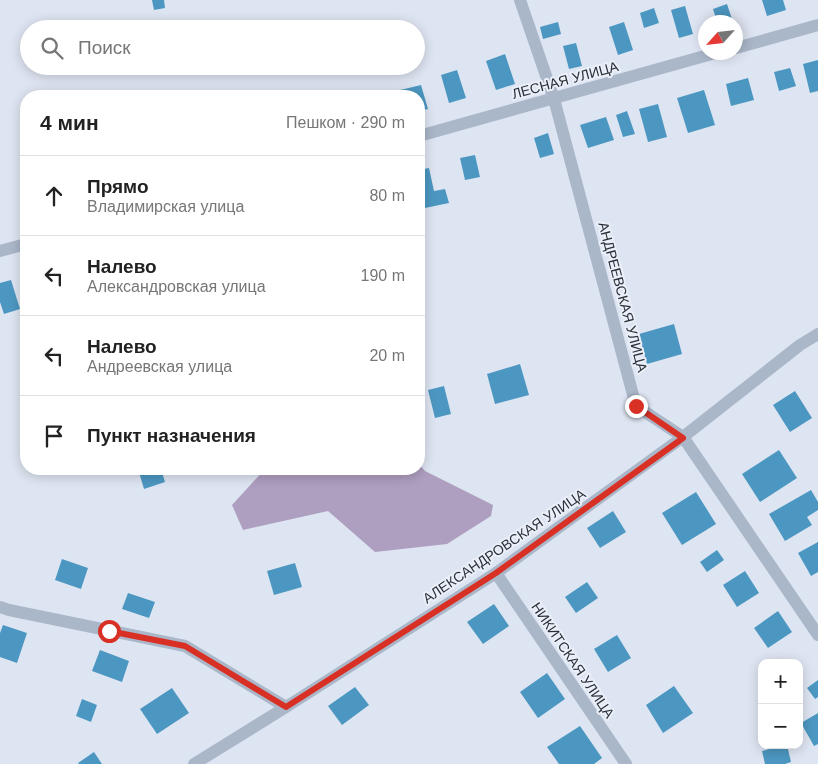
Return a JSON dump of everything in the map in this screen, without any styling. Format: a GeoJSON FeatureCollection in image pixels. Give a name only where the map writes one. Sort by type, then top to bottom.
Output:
{"type":"FeatureCollection","features":[{"type":"Feature","properties":{"kind":"street","name":"АНДРЕЕВСКАЯ УЛИЦА"},"geometry":{"type":"LineString","coordinates":[[520,0],[554,99],[636,406],[683,438],[818,635]]}},
{"type":"Feature","properties":{"kind":"street"},"geometry":{"type":"LineString","coordinates":[[743,46],[818,25]]}},
{"type":"Feature","properties":{"kind":"street","name":"ЛЕСНАЯ УЛИЦА"},"geometry":{"type":"LineString","coordinates":[[425,134],[698,58]]}},
{"type":"Feature","properties":{"kind":"street"},"geometry":{"type":"LineString","coordinates":[[0,251],[20,246]]}},
{"type":"Feature","properties":{"kind":"street","name":"АЛЕКСАНДРОВСКАЯ УЛИЦА"},"geometry":{"type":"LineString","coordinates":[[194,764],[496,573],[683,438],[818,334]]}},
{"type":"Feature","properties":{"kind":"street","name":"НИКИТСКАЯ УЛИЦА"},"geometry":{"type":"LineString","coordinates":[[496,573],[626,764]]}},
{"type":"Feature","properties":{"kind":"street"},"geometry":{"type":"LineString","coordinates":[[0,607],[185,646],[286,707]]}},
{"type":"Feature","properties":{"kind":"shaded area"},"geometry":{"type":"Polygon","coordinates":[[[425,471],[493,505],[491,516],[447,544],[375,552],[328,511],[243,530],[232,505],[260,475],[425,475],[425,471]]]}},
{"type":"Feature","properties":{"kind":"building"},"geometry":{"type":"Polygon","coordinates":[[[152,0],[164,0],[165,8],[154,10],[152,0]]]}},
{"type":"Feature","properties":{"kind":"building"},"geometry":{"type":"Polygon","coordinates":[[[762,0],[783,0],[786,10],[767,16],[762,0]]]}},
{"type":"Feature","properties":{"kind":"building"},"geometry":{"type":"Polygon","coordinates":[[[727,4],[731,15],[715,15],[713,9],[727,4]]]}},
{"type":"Feature","properties":{"kind":"building"},"geometry":{"type":"Polygon","coordinates":[[[685,6],[693,34],[679,38],[671,10],[685,6]]]}},
{"type":"Feature","properties":{"kind":"building"},"geometry":{"type":"Polygon","coordinates":[[[654,8],[659,23],[644,28],[640,13],[654,8]]]}},
{"type":"Feature","properties":{"kind":"building"},"geometry":{"type":"Polygon","coordinates":[[[558,22],[561,34],[543,39],[540,27],[558,22]]]}},
{"type":"Feature","properties":{"kind":"building"},"geometry":{"type":"Polygon","coordinates":[[[624,22],[633,50],[618,55],[609,27],[624,22]]]}},
{"type":"Feature","properties":{"kind":"building"},"geometry":{"type":"Polygon","coordinates":[[[576,43],[582,66],[569,69],[563,46],[576,43]]]}},
{"type":"Feature","properties":{"kind":"building"},"geometry":{"type":"Polygon","coordinates":[[[505,54],[515,84],[496,90],[486,61],[505,54]]]}},
{"type":"Feature","properties":{"kind":"building"},"geometry":{"type":"Polygon","coordinates":[[[818,60],[818,91],[810,93],[803,64],[818,60]]]}},
{"type":"Feature","properties":{"kind":"building"},"geometry":{"type":"Polygon","coordinates":[[[790,68],[796,86],[779,91],[774,72],[790,68]]]}},
{"type":"Feature","properties":{"kind":"building"},"geometry":{"type":"Polygon","coordinates":[[[457,70],[466,98],[449,103],[441,75],[457,70]]]}},
{"type":"Feature","properties":{"kind":"building"},"geometry":{"type":"Polygon","coordinates":[[[748,78],[754,100],[731,106],[726,84],[748,78]]]}},
{"type":"Feature","properties":{"kind":"building"},"geometry":{"type":"Polygon","coordinates":[[[421,85],[422,90],[400,90],[421,85]]]}},
{"type":"Feature","properties":{"kind":"building"},"geometry":{"type":"Polygon","coordinates":[[[704,90],[715,125],[688,133],[677,98],[704,90]]]}},
{"type":"Feature","properties":{"kind":"building"},"geometry":{"type":"Polygon","coordinates":[[[425,99],[428,109],[425,110],[425,99]]]}},
{"type":"Feature","properties":{"kind":"building"},"geometry":{"type":"Polygon","coordinates":[[[658,104],[667,137],[648,142],[639,109],[658,104]]]}},
{"type":"Feature","properties":{"kind":"building"},"geometry":{"type":"Polygon","coordinates":[[[627,111],[635,134],[623,137],[616,115],[627,111]]]}},
{"type":"Feature","properties":{"kind":"building"},"geometry":{"type":"Polygon","coordinates":[[[606,117],[614,140],[588,148],[580,125],[606,117]]]}},
{"type":"Feature","properties":{"kind":"building"},"geometry":{"type":"Polygon","coordinates":[[[548,133],[554,154],[540,158],[534,138],[548,133]]]}},
{"type":"Feature","properties":{"kind":"building"},"geometry":{"type":"Polygon","coordinates":[[[475,155],[480,177],[465,180],[460,158],[475,155]]]}},
{"type":"Feature","properties":{"kind":"building"},"geometry":{"type":"Polygon","coordinates":[[[429,168],[434,191],[445,189],[449,203],[425,208],[425,169],[429,168]]]}},
{"type":"Feature","properties":{"kind":"building"},"geometry":{"type":"Polygon","coordinates":[[[11,280],[20,309],[4,314],[0,302],[0,283],[11,280]]]}},
{"type":"Feature","properties":{"kind":"building"},"geometry":{"type":"Polygon","coordinates":[[[674,324],[682,354],[647,364],[639,334],[674,324]]]}},
{"type":"Feature","properties":{"kind":"building"},"geometry":{"type":"Polygon","coordinates":[[[520,364],[529,395],[495,404],[487,374],[520,364]]]}},
{"type":"Feature","properties":{"kind":"building"},"geometry":{"type":"Polygon","coordinates":[[[444,386],[451,414],[435,418],[428,390],[444,386]]]}},
{"type":"Feature","properties":{"kind":"building"},"geometry":{"type":"Polygon","coordinates":[[[795,391],[812,418],[790,432],[773,405],[795,391]]]}},
{"type":"Feature","properties":{"kind":"building"},"geometry":{"type":"Polygon","coordinates":[[[779,450],[797,478],[760,502],[742,474],[779,450]]]}},
{"type":"Feature","properties":{"kind":"building"},"geometry":{"type":"Polygon","coordinates":[[[140,475],[163,475],[165,482],[144,489],[140,475]]]}},
{"type":"Feature","properties":{"kind":"building"},"geometry":{"type":"Polygon","coordinates":[[[811,490],[818,502],[818,510],[807,517],[812,525],[785,541],[769,514],[811,490]]]}},
{"type":"Feature","properties":{"kind":"building"},"geometry":{"type":"Polygon","coordinates":[[[696,492],[716,524],[682,545],[662,513],[696,492]]]}},
{"type":"Feature","properties":{"kind":"building"},"geometry":{"type":"Polygon","coordinates":[[[613,511],[626,532],[600,548],[587,528],[613,511]]]}},
{"type":"Feature","properties":{"kind":"building"},"geometry":{"type":"Polygon","coordinates":[[[818,542],[818,572],[811,576],[798,553],[818,542]]]}},
{"type":"Feature","properties":{"kind":"building"},"geometry":{"type":"Polygon","coordinates":[[[717,550],[724,560],[707,572],[700,562],[717,550]]]}},
{"type":"Feature","properties":{"kind":"building"},"geometry":{"type":"Polygon","coordinates":[[[62,559],[88,568],[81,589],[55,580],[62,559]]]}},
{"type":"Feature","properties":{"kind":"building"},"geometry":{"type":"Polygon","coordinates":[[[295,563],[302,587],[274,595],[267,571],[295,563]]]}},
{"type":"Feature","properties":{"kind":"building"},"geometry":{"type":"Polygon","coordinates":[[[745,571],[759,593],[737,607],[723,585],[745,571]]]}},
{"type":"Feature","properties":{"kind":"building"},"geometry":{"type":"Polygon","coordinates":[[[587,582],[598,598],[576,613],[565,597],[587,582]]]}},
{"type":"Feature","properties":{"kind":"building"},"geometry":{"type":"Polygon","coordinates":[[[128,593],[155,602],[149,618],[122,609],[128,593]]]}},
{"type":"Feature","properties":{"kind":"building"},"geometry":{"type":"Polygon","coordinates":[[[494,604],[509,626],[483,644],[467,622],[494,604]]]}},
{"type":"Feature","properties":{"kind":"building"},"geometry":{"type":"Polygon","coordinates":[[[778,611],[792,632],[768,648],[754,628],[778,611]]]}},
{"type":"Feature","properties":{"kind":"building"},"geometry":{"type":"Polygon","coordinates":[[[3,625],[27,633],[17,663],[0,657],[0,633],[3,625]]]}},
{"type":"Feature","properties":{"kind":"building"},"geometry":{"type":"Polygon","coordinates":[[[617,635],[631,658],[608,672],[594,649],[617,635]]]}},
{"type":"Feature","properties":{"kind":"building"},"geometry":{"type":"Polygon","coordinates":[[[100,650],[129,661],[122,682],[92,671],[100,650]]]}},
{"type":"Feature","properties":{"kind":"building"},"geometry":{"type":"Polygon","coordinates":[[[547,673],[565,699],[538,718],[520,692],[547,673]]]}},
{"type":"Feature","properties":{"kind":"building"},"geometry":{"type":"Polygon","coordinates":[[[818,680],[818,697],[815,699],[807,688],[818,680]]]}},
{"type":"Feature","properties":{"kind":"building"},"geometry":{"type":"Polygon","coordinates":[[[674,686],[693,713],[663,733],[646,705],[674,686]]]}},
{"type":"Feature","properties":{"kind":"building"},"geometry":{"type":"Polygon","coordinates":[[[355,687],[369,705],[342,725],[328,706],[355,687]]]}},
{"type":"Feature","properties":{"kind":"building"},"geometry":{"type":"Polygon","coordinates":[[[172,688],[189,713],[157,734],[140,709],[172,688]]]}},
{"type":"Feature","properties":{"kind":"building"},"geometry":{"type":"Polygon","coordinates":[[[82,699],[97,705],[91,722],[76,716],[82,699]]]}},
{"type":"Feature","properties":{"kind":"building"},"geometry":{"type":"Polygon","coordinates":[[[818,713],[818,744],[814,746],[803,727],[803,722],[818,713]]]}},
{"type":"Feature","properties":{"kind":"building"},"geometry":{"type":"Polygon","coordinates":[[[580,726],[602,758],[594,764],[559,764],[547,747],[580,726]]]}},
{"type":"Feature","properties":{"kind":"building"},"geometry":{"type":"Polygon","coordinates":[[[788,749],[791,762],[785,764],[765,764],[762,751],[788,749]]]}},
{"type":"Feature","properties":{"kind":"building"},"geometry":{"type":"Polygon","coordinates":[[[94,752],[102,764],[78,763],[94,752]]]}},
{"type":"Feature","properties":{"kind":"route"},"geometry":{"type":"LineString","coordinates":[[109,631],[185,646],[286,707],[496,573],[683,438],[636,406]]}}]}
